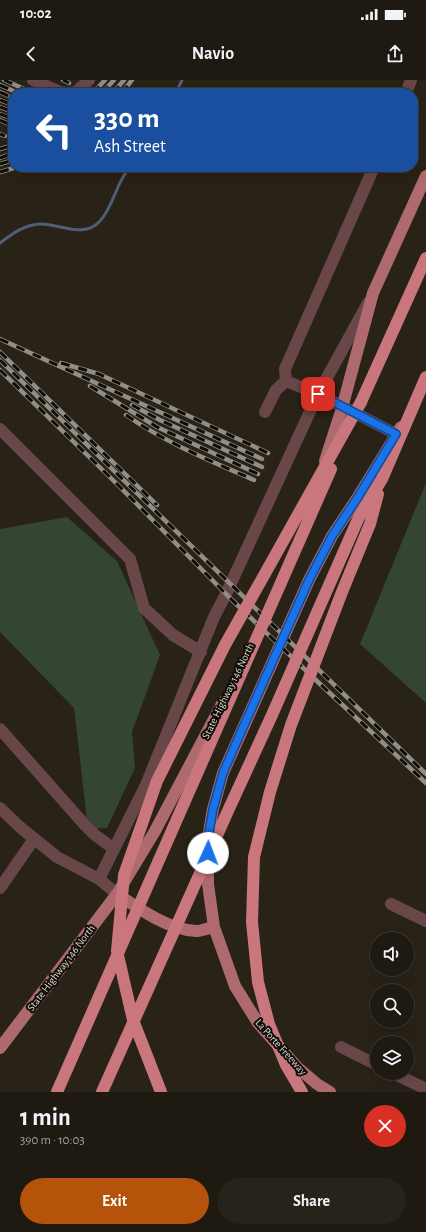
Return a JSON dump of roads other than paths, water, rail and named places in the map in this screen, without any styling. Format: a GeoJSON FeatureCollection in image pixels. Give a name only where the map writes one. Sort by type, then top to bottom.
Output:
{"type":"FeatureCollection","features":[{"type":"Feature","properties":{"kind":"highway"},"geometry":{"type":"LineString","coordinates":[[57,1092],[426,258]]}},
{"type":"Feature","properties":{"kind":"highway"},"geometry":{"type":"LineString","coordinates":[[102,1092],[272,715],[359,517],[382,479],[426,377]]}},
{"type":"Feature","properties":{"kind":"highway"},"geometry":{"type":"LineString","coordinates":[[161,1092],[158,1088],[133,1020],[117,951],[124,875],[160,774],[225,645],[361,402]]}},
{"type":"Feature","properties":{"kind":"highway"},"geometry":{"type":"LineString","coordinates":[[302,1092],[286,1066],[269,1024],[258,982],[252,922],[254,857],[270,792],[291,725],[370,524],[382,479]]}},
{"type":"Feature","properties":{"kind":"main road","name":"State Highway 146 North"},"geometry":{"type":"LineString","coordinates":[[0,1048],[117,894],[155,831],[222,704],[292,559],[342,408],[373,293],[426,176]]}},
{"type":"Feature","properties":{"kind":"main road"},"geometry":{"type":"LineString","coordinates":[[117,894],[148,915],[178,927],[196,931],[214,927],[208,884],[208,838],[213,809],[223,773],[309,580],[332,536],[426,389]]}},
{"type":"Feature","properties":{"kind":"main road","name":"La Porte Freeway"},"geometry":{"type":"LineString","coordinates":[[214,927],[235,986],[258,1023],[298,1067],[317,1084],[330,1092]]}},
{"type":"Feature","properties":{"kind":"street"},"geometry":{"type":"LineString","coordinates":[[33,80],[51,88]]}},
{"type":"Feature","properties":{"kind":"street"},"geometry":{"type":"LineString","coordinates":[[80,88],[89,80]]}},
{"type":"Feature","properties":{"kind":"street"},"geometry":{"type":"LineString","coordinates":[[286,381],[285,368],[372,172]]}},
{"type":"Feature","properties":{"kind":"street","name":"State Highway 146 North"},"geometry":{"type":"LineString","coordinates":[[99,879],[146,785],[214,617],[318,394],[373,293]]}},
{"type":"Feature","properties":{"kind":"street"},"geometry":{"type":"LineString","coordinates":[[286,381],[318,394],[342,408],[396,434]]}},
{"type":"Feature","properties":{"kind":"street"},"geometry":{"type":"LineString","coordinates":[[265,412],[276,390],[286,381]]}},
{"type":"Feature","properties":{"kind":"street"},"geometry":{"type":"LineString","coordinates":[[0,429],[130,559],[144,608],[173,635],[201,652]]}},
{"type":"Feature","properties":{"kind":"street"},"geometry":{"type":"LineString","coordinates":[[0,729],[84,824],[95,835],[114,849]]}},
{"type":"Feature","properties":{"kind":"street"},"geometry":{"type":"LineString","coordinates":[[0,808],[21,828],[57,857],[99,879],[117,894]]}},
{"type":"Feature","properties":{"kind":"street"},"geometry":{"type":"LineString","coordinates":[[0,888],[34,839]]}},
{"type":"Feature","properties":{"kind":"street"},"geometry":{"type":"LineString","coordinates":[[391,904],[426,922]]}},
{"type":"Feature","properties":{"kind":"street"},"geometry":{"type":"LineString","coordinates":[[341,1047],[370,1062]]}},
{"type":"Feature","properties":{"kind":"street"},"geometry":{"type":"LineString","coordinates":[[407,1080],[426,1090]]}},
{"type":"Feature","properties":{"kind":"waterway"},"geometry":{"type":"LineString","coordinates":[[178,88],[182,80]]}},
{"type":"Feature","properties":{"kind":"waterway"},"geometry":{"type":"LineString","coordinates":[[0,243],[19,230],[35,224],[80,230],[94,226],[105,215],[126,172]]}},
{"type":"Feature","properties":{"kind":"railway"},"geometry":{"type":"LineString","coordinates":[[4,80],[22,88]]}},
{"type":"Feature","properties":{"kind":"railway"},"geometry":{"type":"LineString","coordinates":[[63,80],[69,83]]}},
{"type":"Feature","properties":{"kind":"railway"},"geometry":{"type":"LineString","coordinates":[[98,88],[105,80]]}},
{"type":"Feature","properties":{"kind":"railway"},"geometry":{"type":"LineString","coordinates":[[107,88],[114,80]]}},
{"type":"Feature","properties":{"kind":"railway"},"geometry":{"type":"LineString","coordinates":[[117,88],[124,80]]}},
{"type":"Feature","properties":{"kind":"railway"},"geometry":{"type":"LineString","coordinates":[[126,88],[132,80]]}},
{"type":"Feature","properties":{"kind":"railway"},"geometry":{"type":"LineString","coordinates":[[0,85],[8,89]]}},
{"type":"Feature","properties":{"kind":"railway"},"geometry":{"type":"LineString","coordinates":[[0,92],[8,96]]}},
{"type":"Feature","properties":{"kind":"railway"},"geometry":{"type":"LineString","coordinates":[[0,100],[8,103]]}},
{"type":"Feature","properties":{"kind":"railway"},"geometry":{"type":"LineString","coordinates":[[0,107],[8,110]]}},
{"type":"Feature","properties":{"kind":"railway"},"geometry":{"type":"LineString","coordinates":[[0,114],[8,117]]}},
{"type":"Feature","properties":{"kind":"railway"},"geometry":{"type":"LineString","coordinates":[[0,120],[8,124]]}},
{"type":"Feature","properties":{"kind":"railway"},"geometry":{"type":"LineString","coordinates":[[0,134],[5,136]]}},
{"type":"Feature","properties":{"kind":"railway"},"geometry":{"type":"LineString","coordinates":[[0,149],[8,147]]}},
{"type":"Feature","properties":{"kind":"railway"},"geometry":{"type":"LineString","coordinates":[[0,158],[8,155]]}},
{"type":"Feature","properties":{"kind":"railway"},"geometry":{"type":"LineString","coordinates":[[0,164],[8,162]]}},
{"type":"Feature","properties":{"kind":"railway"},"geometry":{"type":"LineString","coordinates":[[0,172],[8,170]]}},
{"type":"Feature","properties":{"kind":"railway"},"geometry":{"type":"LineString","coordinates":[[0,339],[262,459]]}},
{"type":"Feature","properties":{"kind":"railway"},"geometry":{"type":"LineString","coordinates":[[0,352],[157,505]]}},
{"type":"Feature","properties":{"kind":"railway"},"geometry":{"type":"LineString","coordinates":[[0,360],[426,774]]}},
{"type":"Feature","properties":{"kind":"railway"},"geometry":{"type":"LineString","coordinates":[[61,363],[99,374],[268,453]]}},
{"type":"Feature","properties":{"kind":"railway"},"geometry":{"type":"LineString","coordinates":[[0,370],[117,484],[232,600],[426,783]]}},
{"type":"Feature","properties":{"kind":"railway"},"geometry":{"type":"LineString","coordinates":[[90,386],[157,427],[258,474]]}},
{"type":"Feature","properties":{"kind":"railway"},"geometry":{"type":"LineString","coordinates":[[132,405],[160,420],[262,467]]}},
{"type":"Feature","properties":{"kind":"railway"},"geometry":{"type":"LineString","coordinates":[[126,415],[173,443],[254,480]]}}]}
